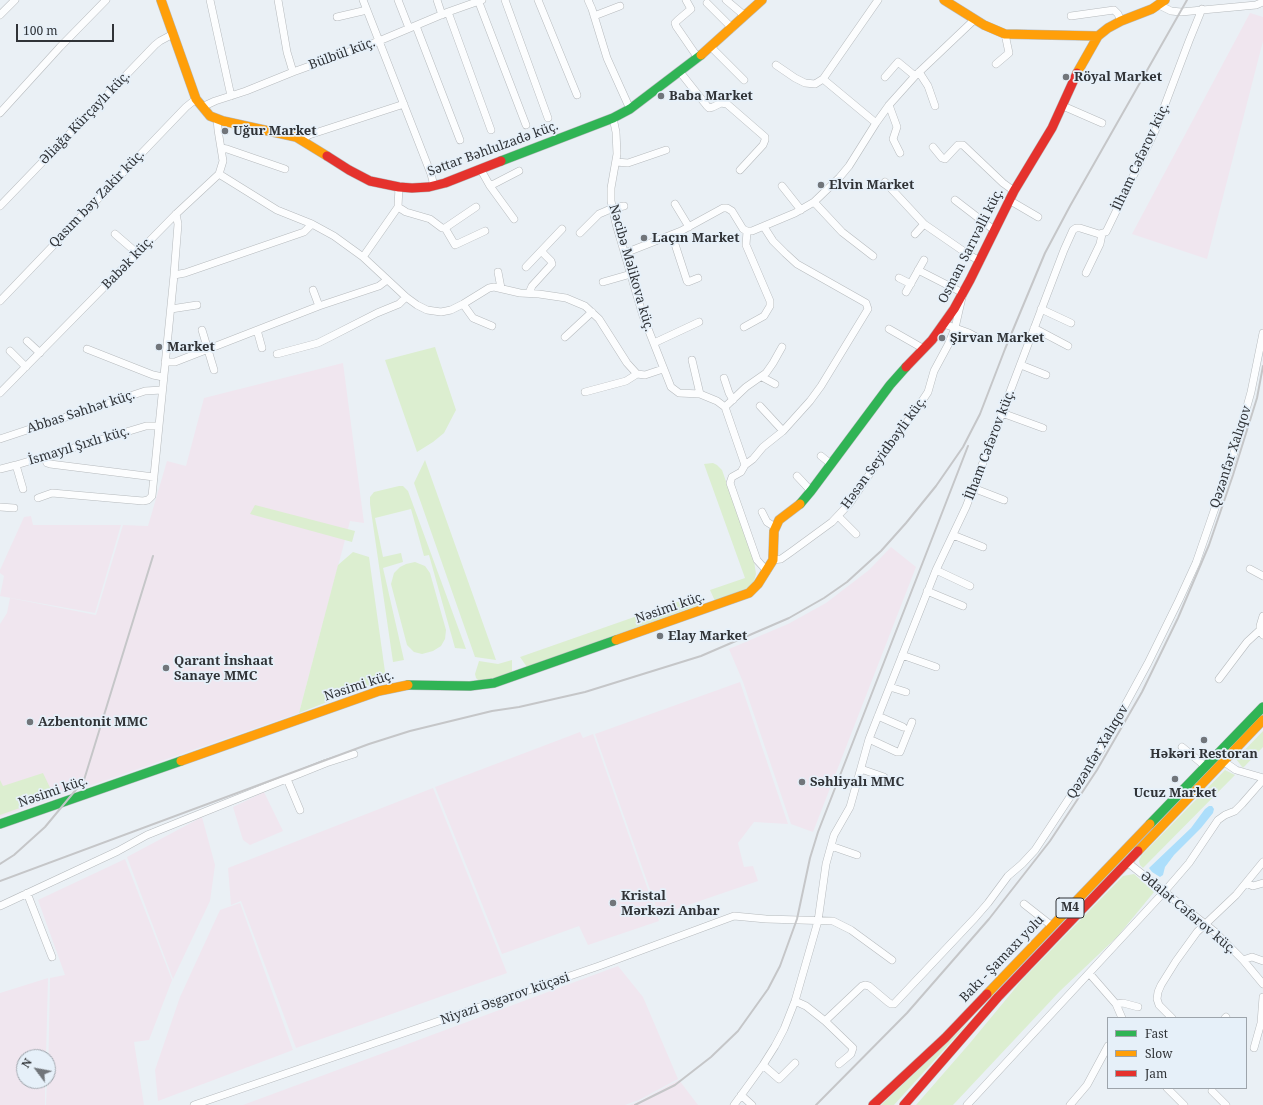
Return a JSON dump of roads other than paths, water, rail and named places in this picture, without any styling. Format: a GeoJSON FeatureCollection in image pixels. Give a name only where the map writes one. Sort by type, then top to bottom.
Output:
{"type":"FeatureCollection","features":[{"type":"Feature","properties":{"kind":"main road","name":"Səttar Bəhlulzadə küç."},"geometry":{"type":"LineString","coordinates":[[161,0],[196,99],[210,116],[217,119],[284,134],[302,140],[361,177],[382,184],[412,188],[434,186],[482,170],[613,118],[630,109],[698,58],[762,0]]}},
{"type":"Feature","properties":{"kind":"main road"},"geometry":{"type":"LineString","coordinates":[[944,0],[974,20],[1005,34],[1098,36]]}},
{"type":"Feature","properties":{"kind":"main road","name":"Osman Sarıvəlli küç."},"geometry":{"type":"LineString","coordinates":[[775,527],[782,517],[802,502],[890,385],[924,349],[944,324],[980,261],[1009,200],[1048,135],[1083,61],[1098,36],[1108,28],[1162,2]]}},
{"type":"Feature","properties":{"kind":"main road"},"geometry":{"type":"LineString","coordinates":[[766,571],[773,560],[775,527]]}},
{"type":"Feature","properties":{"kind":"main road","name":"Nəsimi küç."},"geometry":{"type":"LineString","coordinates":[[0,824],[393,687],[414,685],[481,685],[500,681],[743,596],[753,589],[766,571]]}},
{"type":"Feature","properties":{"kind":"main road","name":"Bakı - Şamaxı yolu"},"geometry":{"type":"LineString","coordinates":[[873,1105],[945,1038],[1263,707]]}},
{"type":"Feature","properties":{"kind":"main road","name":"Bakı - Şamaxı yolu"},"geometry":{"type":"LineString","coordinates":[[904,1105],[998,997],[1263,720]]}},
{"type":"Feature","properties":{"kind":"street"},"geometry":{"type":"LineString","coordinates":[[0,15],[15,0]]}},
{"type":"Feature","properties":{"kind":"street"},"geometry":{"type":"LineString","coordinates":[[0,113],[60,47],[106,0]]}},
{"type":"Feature","properties":{"kind":"street"},"geometry":{"type":"LineString","coordinates":[[210,0],[231,96]]}},
{"type":"Feature","properties":{"kind":"street"},"geometry":{"type":"LineString","coordinates":[[278,0],[287,52],[293,72]]}},
{"type":"Feature","properties":{"kind":"street"},"geometry":{"type":"LineString","coordinates":[[363,0],[431,174],[434,186]]}},
{"type":"Feature","properties":{"kind":"street"},"geometry":{"type":"LineString","coordinates":[[398,0],[412,27],[460,140]]}},
{"type":"Feature","properties":{"kind":"street"},"geometry":{"type":"LineString","coordinates":[[437,0],[445,13],[491,130]]}},
{"type":"Feature","properties":{"kind":"street"},"geometry":{"type":"LineString","coordinates":[[480,0],[526,126]]}},
{"type":"Feature","properties":{"kind":"street","name":"Bülbül küç."},"geometry":{"type":"LineString","coordinates":[[202,107],[379,41],[480,0]]}},
{"type":"Feature","properties":{"kind":"street"},"geometry":{"type":"LineString","coordinates":[[504,0],[548,118]]}},
{"type":"Feature","properties":{"kind":"street"},"geometry":{"type":"LineString","coordinates":[[538,0],[577,95]]}},
{"type":"Feature","properties":{"kind":"street"},"geometry":{"type":"LineString","coordinates":[[588,0],[607,58],[630,109]]}},
{"type":"Feature","properties":{"kind":"street"},"geometry":{"type":"LineString","coordinates":[[686,0],[691,9],[678,20],[676,26],[698,58]]}},
{"type":"Feature","properties":{"kind":"street"},"geometry":{"type":"LineString","coordinates":[[726,0],[745,16]]}},
{"type":"Feature","properties":{"kind":"street"},"geometry":{"type":"LineString","coordinates":[[776,65],[805,83],[815,84],[823,79],[878,0]]}},
{"type":"Feature","properties":{"kind":"street"},"geometry":{"type":"LineString","coordinates":[[1162,2],[1171,11],[1181,12],[1256,5],[1263,2]]}},
{"type":"Feature","properties":{"kind":"street"},"geometry":{"type":"LineString","coordinates":[[707,3],[732,28]]}},
{"type":"Feature","properties":{"kind":"street"},"geometry":{"type":"LineString","coordinates":[[594,16],[620,6]]}},
{"type":"Feature","properties":{"kind":"street","name":"İlham Cəfərov küç."},"geometry":{"type":"LineString","coordinates":[[734,1105],[763,1065],[784,1029],[795,1000],[818,921],[826,864],[837,828],[852,802],[869,739],[927,591],[973,488],[1064,250],[1073,230],[1076,228],[1096,234],[1102,234],[1108,228],[1155,131],[1202,9]]}},
{"type":"Feature","properties":{"kind":"street"},"geometry":{"type":"LineString","coordinates":[[337,17],[367,10]]}},
{"type":"Feature","properties":{"kind":"street"},"geometry":{"type":"LineString","coordinates":[[1071,16],[1114,10],[1118,14],[1121,22]]}},
{"type":"Feature","properties":{"kind":"street"},"geometry":{"type":"LineString","coordinates":[[625,253],[672,235],[723,208],[727,208],[732,211],[744,229],[747,231],[752,231],[802,210],[814,202],[830,188],[849,166],[888,105],[917,74],[974,20]]}},
{"type":"Feature","properties":{"kind":"street","name":"Əliağa Kürçaylı küç."},"geometry":{"type":"LineString","coordinates":[[0,206],[155,45],[173,34]]}},
{"type":"Feature","properties":{"kind":"street"},"geometry":{"type":"LineString","coordinates":[[996,64],[1009,53],[1005,34]]}},
{"type":"Feature","properties":{"kind":"street"},"geometry":{"type":"LineString","coordinates":[[711,47],[744,80]]}},
{"type":"Feature","properties":{"kind":"street"},"geometry":{"type":"LineString","coordinates":[[885,77],[898,62],[917,74],[928,86],[935,106]]}},
{"type":"Feature","properties":{"kind":"street"},"geometry":{"type":"LineString","coordinates":[[680,72],[709,108],[713,108],[721,103],[727,104],[765,137],[766,140],[763,145],[740,170]]}},
{"type":"Feature","properties":{"kind":"street"},"geometry":{"type":"LineString","coordinates":[[823,79],[876,123]]}},
{"type":"Feature","properties":{"kind":"street","name":"Qasım bəy Zakir küç."},"geometry":{"type":"LineString","coordinates":[[0,301],[196,99]]}},
{"type":"Feature","properties":{"kind":"street"},"geometry":{"type":"LineString","coordinates":[[302,140],[308,135],[404,104]]}},
{"type":"Feature","properties":{"kind":"street"},"geometry":{"type":"LineString","coordinates":[[888,105],[897,127],[893,139],[900,153]]}},
{"type":"Feature","properties":{"kind":"street"},"geometry":{"type":"LineString","coordinates":[[1063,106],[1102,123]]}},
{"type":"Feature","properties":{"kind":"street","name":"Nəcibə Məlikova küç."},"geometry":{"type":"LineString","coordinates":[[613,118],[617,142],[616,162],[611,195],[613,208],[643,316],[663,369]]}},
{"type":"Feature","properties":{"kind":"street"},"geometry":{"type":"LineString","coordinates":[[217,119],[223,161],[219,174],[277,210],[312,224],[334,236],[363,257],[406,297],[417,305],[434,312],[441,312],[463,304],[489,288],[501,288],[513,292],[566,298],[585,306],[592,312],[605,328],[627,363],[637,374]]}},
{"type":"Feature","properties":{"kind":"street"},"geometry":{"type":"LineString","coordinates":[[933,147],[945,160],[958,145],[963,145],[1003,183],[1014,191]]}},
{"type":"Feature","properties":{"kind":"street"},"geometry":{"type":"LineString","coordinates":[[222,148],[285,169]]}},
{"type":"Feature","properties":{"kind":"street"},"geometry":{"type":"LineString","coordinates":[[616,162],[628,163],[666,150]]}},
{"type":"Feature","properties":{"kind":"street"},"geometry":{"type":"LineString","coordinates":[[482,170],[490,186],[514,219]]}},
{"type":"Feature","properties":{"kind":"street"},"geometry":{"type":"LineString","coordinates":[[490,186],[519,171]]}},
{"type":"Feature","properties":{"kind":"street","name":"Babək küç."},"geometry":{"type":"LineString","coordinates":[[0,393],[176,214],[219,174]]}},
{"type":"Feature","properties":{"kind":"street"},"geometry":{"type":"LineString","coordinates":[[885,182],[924,224],[980,261]]}},
{"type":"Feature","properties":{"kind":"street"},"geometry":{"type":"LineString","coordinates":[[782,186],[802,210]]}},
{"type":"Feature","properties":{"kind":"street"},"geometry":{"type":"LineString","coordinates":[[363,257],[398,207],[399,187]]}},
{"type":"Feature","properties":{"kind":"street"},"geometry":{"type":"LineString","coordinates":[[955,200],[994,230]]}},
{"type":"Feature","properties":{"kind":"street"},"geometry":{"type":"LineString","coordinates":[[1009,200],[1038,217]]}},
{"type":"Feature","properties":{"kind":"street"},"geometry":{"type":"LineString","coordinates":[[814,202],[842,232],[873,256]]}},
{"type":"Feature","properties":{"kind":"street"},"geometry":{"type":"LineString","coordinates":[[675,204],[689,227]]}},
{"type":"Feature","properties":{"kind":"street"},"geometry":{"type":"LineString","coordinates":[[580,233],[600,214],[613,208],[624,206]]}},
{"type":"Feature","properties":{"kind":"street"},"geometry":{"type":"LineString","coordinates":[[398,207],[406,212],[430,219],[442,228],[445,228],[452,243],[455,245],[485,231]]}},
{"type":"Feature","properties":{"kind":"street"},"geometry":{"type":"LineString","coordinates":[[445,228],[476,207]]}},
{"type":"Feature","properties":{"kind":"street"},"geometry":{"type":"LineString","coordinates":[[38,498],[47,494],[58,493],[143,501],[148,500],[152,496],[174,275],[178,224],[176,214]]}},
{"type":"Feature","properties":{"kind":"street"},"geometry":{"type":"LineString","coordinates":[[174,275],[184,273],[304,232],[312,224]]}},
{"type":"Feature","properties":{"kind":"street"},"geometry":{"type":"LineString","coordinates":[[915,234],[924,224]]}},
{"type":"Feature","properties":{"kind":"street"},"geometry":{"type":"LineString","coordinates":[[764,227],[773,241],[797,264],[866,303],[868,309],[821,386],[796,417],[783,431],[763,447],[753,459],[745,465],[741,472],[732,477],[730,483],[757,560],[766,571]]}},
{"type":"Feature","properties":{"kind":"street"},"geometry":{"type":"LineString","coordinates":[[526,267],[562,229]]}},
{"type":"Feature","properties":{"kind":"street"},"geometry":{"type":"LineString","coordinates":[[744,327],[764,316],[770,306],[770,301],[746,245],[747,231]]}},
{"type":"Feature","properties":{"kind":"street"},"geometry":{"type":"LineString","coordinates":[[115,234],[137,253]]}},
{"type":"Feature","properties":{"kind":"street"},"geometry":{"type":"LineString","coordinates":[[1086,273],[1100,244],[1102,234]]}},
{"type":"Feature","properties":{"kind":"street"},"geometry":{"type":"LineString","coordinates":[[672,235],[687,281],[688,282],[698,278]]}},
{"type":"Feature","properties":{"kind":"street"},"geometry":{"type":"LineString","coordinates":[[529,293],[532,286],[552,264],[541,251]]}},
{"type":"Feature","properties":{"kind":"street"},"geometry":{"type":"LineString","coordinates":[[906,292],[924,260]]}},
{"type":"Feature","properties":{"kind":"street"},"geometry":{"type":"LineString","coordinates":[[918,270],[963,293]]}},
{"type":"Feature","properties":{"kind":"street"},"geometry":{"type":"LineString","coordinates":[[498,272],[501,288]]}},
{"type":"Feature","properties":{"kind":"street"},"geometry":{"type":"LineString","coordinates":[[603,282],[631,274]]}},
{"type":"Feature","properties":{"kind":"street"},"geometry":{"type":"LineString","coordinates":[[899,278],[911,284]]}},
{"type":"Feature","properties":{"kind":"street"},"geometry":{"type":"LineString","coordinates":[[165,362],[175,362],[208,350],[319,306],[379,286],[387,280]]}},
{"type":"Feature","properties":{"kind":"street"},"geometry":{"type":"LineString","coordinates":[[313,290],[319,306]]}},
{"type":"Feature","properties":{"kind":"street","name":"Həsən Seyidbəyli küç."},"geometry":{"type":"LineString","coordinates":[[773,560],[781,558],[791,552],[838,516],[850,503],[888,447],[924,399],[930,387],[934,371],[948,345],[963,293]]}},
{"type":"Feature","properties":{"kind":"street"},"geometry":{"type":"LineString","coordinates":[[277,354],[318,343],[398,304],[406,297]]}},
{"type":"Feature","properties":{"kind":"street"},"geometry":{"type":"LineString","coordinates":[[463,304],[473,318],[492,326]]}},
{"type":"Feature","properties":{"kind":"street"},"geometry":{"type":"LineString","coordinates":[[171,309],[197,305]]}},
{"type":"Feature","properties":{"kind":"street"},"geometry":{"type":"LineString","coordinates":[[1041,308],[1071,323]]}},
{"type":"Feature","properties":{"kind":"street"},"geometry":{"type":"LineString","coordinates":[[565,337],[592,312]]}},
{"type":"Feature","properties":{"kind":"street"},"geometry":{"type":"LineString","coordinates":[[654,343],[699,322]]}},
{"type":"Feature","properties":{"kind":"street"},"geometry":{"type":"LineString","coordinates":[[944,324],[980,339]]}},
{"type":"Feature","properties":{"kind":"street"},"geometry":{"type":"LineString","coordinates":[[1034,328],[1068,346]]}},
{"type":"Feature","properties":{"kind":"street"},"geometry":{"type":"LineString","coordinates":[[889,329],[924,349]]}},
{"type":"Feature","properties":{"kind":"street"},"geometry":{"type":"LineString","coordinates":[[202,330],[214,370]]}},
{"type":"Feature","properties":{"kind":"street"},"geometry":{"type":"LineString","coordinates":[[257,330],[262,348]]}},
{"type":"Feature","properties":{"kind":"street","name":"Qəzənfər Xalıqov"},"geometry":{"type":"LineString","coordinates":[[825,1021],[865,984],[891,1004],[897,1002],[975,918],[1008,876],[1036,850],[1078,787],[1099,753],[1167,627],[1196,562],[1246,414],[1263,333]]}},
{"type":"Feature","properties":{"kind":"street"},"geometry":{"type":"LineString","coordinates":[[27,341],[40,353]]}},
{"type":"Feature","properties":{"kind":"street"},"geometry":{"type":"LineString","coordinates":[[724,407],[746,387],[762,377],[773,363],[782,347]]}},
{"type":"Feature","properties":{"kind":"street"},"geometry":{"type":"LineString","coordinates":[[86,349],[153,375],[163,377]]}},
{"type":"Feature","properties":{"kind":"street"},"geometry":{"type":"LineString","coordinates":[[10,352],[26,367]]}},
{"type":"Feature","properties":{"kind":"street"},"geometry":{"type":"LineString","coordinates":[[692,360],[700,394]]}},
{"type":"Feature","properties":{"kind":"street"},"geometry":{"type":"LineString","coordinates":[[1021,365],[1046,375]]}},
{"type":"Feature","properties":{"kind":"street"},"geometry":{"type":"LineString","coordinates":[[585,392],[626,381],[637,374],[645,375],[663,369],[668,383],[674,390],[679,392],[700,394],[717,401],[724,407],[745,465]]}},
{"type":"Feature","properties":{"kind":"street"},"geometry":{"type":"LineString","coordinates":[[762,377],[775,384]]}},
{"type":"Feature","properties":{"kind":"street"},"geometry":{"type":"LineString","coordinates":[[724,378],[733,400]]}},
{"type":"Feature","properties":{"kind":"street","name":"Abbas Səhhət küç."},"geometry":{"type":"LineString","coordinates":[[0,439],[145,391],[162,390]]}},
{"type":"Feature","properties":{"kind":"street"},"geometry":{"type":"LineString","coordinates":[[760,406],[783,431]]}},
{"type":"Feature","properties":{"kind":"street"},"geometry":{"type":"LineString","coordinates":[[1002,413],[1043,428]]}},
{"type":"Feature","properties":{"kind":"street","name":"İsmayıl Şıxlı küç."},"geometry":{"type":"LineString","coordinates":[[0,469],[146,426],[158,426]]}},
{"type":"Feature","properties":{"kind":"street"},"geometry":{"type":"LineString","coordinates":[[44,456],[47,463],[50,464],[154,477]]}},
{"type":"Feature","properties":{"kind":"street"},"geometry":{"type":"LineString","coordinates":[[821,456],[831,464]]}},
{"type":"Feature","properties":{"kind":"street"},"geometry":{"type":"LineString","coordinates":[[16,465],[23,489]]}},
{"type":"Feature","properties":{"kind":"street"},"geometry":{"type":"LineString","coordinates":[[797,476],[811,491]]}},
{"type":"Feature","properties":{"kind":"street"},"geometry":{"type":"LineString","coordinates":[[973,488],[1004,500]]}},
{"type":"Feature","properties":{"kind":"street"},"geometry":{"type":"LineString","coordinates":[[0,507],[14,508]]}},
{"type":"Feature","properties":{"kind":"street"},"geometry":{"type":"LineString","coordinates":[[762,512],[767,522],[775,527]]}},
{"type":"Feature","properties":{"kind":"street"},"geometry":{"type":"LineString","coordinates":[[838,516],[856,534]]}},
{"type":"Feature","properties":{"kind":"street"},"geometry":{"type":"LineString","coordinates":[[953,535],[983,547]]}},
{"type":"Feature","properties":{"kind":"street"},"geometry":{"type":"LineString","coordinates":[[936,570],[970,586]]}},
{"type":"Feature","properties":{"kind":"street"},"geometry":{"type":"LineString","coordinates":[[1250,570],[1263,576]]}},
{"type":"Feature","properties":{"kind":"street"},"geometry":{"type":"LineString","coordinates":[[927,591],[963,606]]}},
{"type":"Feature","properties":{"kind":"street"},"geometry":{"type":"LineString","coordinates":[[1219,679],[1242,648],[1262,633],[1260,626],[1263,616]]}},
{"type":"Feature","properties":{"kind":"street"},"geometry":{"type":"LineString","coordinates":[[902,655],[936,667]]}},
{"type":"Feature","properties":{"kind":"street"},"geometry":{"type":"LineString","coordinates":[[890,687],[906,692]]}},
{"type":"Feature","properties":{"kind":"street"},"geometry":{"type":"LineString","coordinates":[[878,716],[903,727]]}},
{"type":"Feature","properties":{"kind":"street"},"geometry":{"type":"LineString","coordinates":[[869,739],[900,752],[912,722]]}},
{"type":"Feature","properties":{"kind":"street"},"geometry":{"type":"LineString","coordinates":[[1182,747],[1205,766]]}},
{"type":"Feature","properties":{"kind":"street"},"geometry":{"type":"LineString","coordinates":[[0,906],[118,852],[147,835],[354,754]]}},
{"type":"Feature","properties":{"kind":"street"},"geometry":{"type":"LineString","coordinates":[[967,1105],[1164,892],[1189,863],[1218,820],[1235,811],[1263,779],[1236,770],[1224,761]]}},
{"type":"Feature","properties":{"kind":"street"},"geometry":{"type":"LineString","coordinates":[[861,769],[884,777]]}},
{"type":"Feature","properties":{"kind":"street"},"geometry":{"type":"LineString","coordinates":[[287,779],[300,810]]}},
{"type":"Feature","properties":{"kind":"street"},"geometry":{"type":"LineString","coordinates":[[831,846],[857,855]]}},
{"type":"Feature","properties":{"kind":"street","name":"Ədalət Cəfərov küç."},"geometry":{"type":"LineString","coordinates":[[1127,862],[1226,942],[1263,984]]}},
{"type":"Feature","properties":{"kind":"street"},"geometry":{"type":"LineString","coordinates":[[1171,1017],[1159,1005],[1157,999],[1158,992],[1176,961],[1204,924],[1246,883],[1263,862]]}},
{"type":"Feature","properties":{"kind":"street"},"geometry":{"type":"LineString","coordinates":[[1246,883],[1253,886],[1263,883]]}},
{"type":"Feature","properties":{"kind":"street"},"geometry":{"type":"LineString","coordinates":[[27,894],[52,957]]}},
{"type":"Feature","properties":{"kind":"street"},"geometry":{"type":"LineString","coordinates":[[1024,904],[1052,926]]}},
{"type":"Feature","properties":{"kind":"street","name":"Niyazi Əsgərov küçəsi"},"geometry":{"type":"LineString","coordinates":[[194,1105],[599,966],[729,917],[738,916],[766,919],[833,921],[892,960]]}},
{"type":"Feature","properties":{"kind":"street"},"geometry":{"type":"LineString","coordinates":[[1243,960],[1252,957],[1263,961]]}},
{"type":"Feature","properties":{"kind":"street"},"geometry":{"type":"LineString","coordinates":[[1088,973],[1116,1004],[1122,1017]]}},
{"type":"Feature","properties":{"kind":"street"},"geometry":{"type":"LineString","coordinates":[[1254,1048],[1261,1022],[1263,997]]}},
{"type":"Feature","properties":{"kind":"street"},"geometry":{"type":"LineString","coordinates":[[795,1000],[806,1006],[825,1021],[852,1048],[851,1054],[839,1064]]}},
{"type":"Feature","properties":{"kind":"street"},"geometry":{"type":"LineString","coordinates":[[1116,1004],[1123,1003],[1138,1007]]}},
{"type":"Feature","properties":{"kind":"street"},"geometry":{"type":"LineString","coordinates":[[1070,1105],[1087,1085],[1107,1048]]}},
{"type":"Feature","properties":{"kind":"street"},"geometry":{"type":"LineString","coordinates":[[763,1065],[779,1079],[795,1063]]}},
{"type":"Feature","properties":{"kind":"street"},"geometry":{"type":"LineString","coordinates":[[1168,1089],[1184,1105]]}},
{"type":"Feature","properties":{"kind":"street"},"geometry":{"type":"LineString","coordinates":[[1212,1091],[1226,1105]]}},
{"type":"Feature","properties":{"kind":"street"},"geometry":{"type":"LineString","coordinates":[[741,1095],[752,1105]]}},
{"type":"Feature","properties":{"kind":"water"},"geometry":{"type":"Polygon","coordinates":[[[1209,806],[1212,806],[1214,809],[1213,813],[1201,828],[1174,855],[1165,867],[1163,875],[1160,877],[1152,872],[1149,868],[1191,828],[1209,806]]]}},
{"type":"Feature","properties":{"kind":"railway"},"geometry":{"type":"LineString","coordinates":[[0,881],[369,744],[410,731],[492,711],[519,707],[585,692],[701,656],[789,618],[824,598],[847,582],[881,551],[906,523],[936,486],[963,447],[980,414],[1045,253],[1070,206],[1187,0]]}},
{"type":"Feature","properties":{"kind":"railway"},"geometry":{"type":"LineString","coordinates":[[816,1105],[907,1013],[989,919],[1050,841],[1097,770],[1142,692],[1178,618],[1209,545],[1257,398],[1263,366]]}},
{"type":"Feature","properties":{"kind":"railway"},"geometry":{"type":"LineString","coordinates":[[635,1105],[675,1085],[711,1057],[738,1031],[768,989],[780,966],[797,919],[810,858],[818,832],[968,446]]}},
{"type":"Feature","properties":{"kind":"railway"},"geometry":{"type":"LineString","coordinates":[[0,864],[14,855],[45,827],[84,780],[153,556]]}},
{"type":"Feature","properties":{"kind":"place","name":"Röyal Market"},"geometry":{"type":"Point","coordinates":[1066,77]}},
{"type":"Feature","properties":{"kind":"place","name":"Baba Market"},"geometry":{"type":"Point","coordinates":[661,96]}},
{"type":"Feature","properties":{"kind":"place","name":"Uğur Market"},"geometry":{"type":"Point","coordinates":[225,131]}},
{"type":"Feature","properties":{"kind":"place","name":"Elvin Market"},"geometry":{"type":"Point","coordinates":[821,185]}},
{"type":"Feature","properties":{"kind":"place","name":"Laçın Market"},"geometry":{"type":"Point","coordinates":[644,238]}},
{"type":"Feature","properties":{"kind":"place","name":"Şirvan Market"},"geometry":{"type":"Point","coordinates":[942,338]}},
{"type":"Feature","properties":{"kind":"place","name":"Market"},"geometry":{"type":"Point","coordinates":[159,347]}},
{"type":"Feature","properties":{"kind":"place","name":"Elay Market"},"geometry":{"type":"Point","coordinates":[660,636]}},
{"type":"Feature","properties":{"kind":"place","name":"Qarant İnshaat Sanaye MMC"},"geometry":{"type":"Point","coordinates":[166,668]}},
{"type":"Feature","properties":{"kind":"place","name":"Azbentonit MMC"},"geometry":{"type":"Point","coordinates":[30,722]}},
{"type":"Feature","properties":{"kind":"place","name":"Həkəri Restoran"},"geometry":{"type":"Point","coordinates":[1204,740]}},
{"type":"Feature","properties":{"kind":"place","name":"Ucuz Market"},"geometry":{"type":"Point","coordinates":[1175,779]}},
{"type":"Feature","properties":{"kind":"place","name":"Səhliyalı MMC"},"geometry":{"type":"Point","coordinates":[802,782]}},
{"type":"Feature","properties":{"kind":"place","name":"Kristal Mərkəzi Anbar"},"geometry":{"type":"Point","coordinates":[613,903]}}]}
